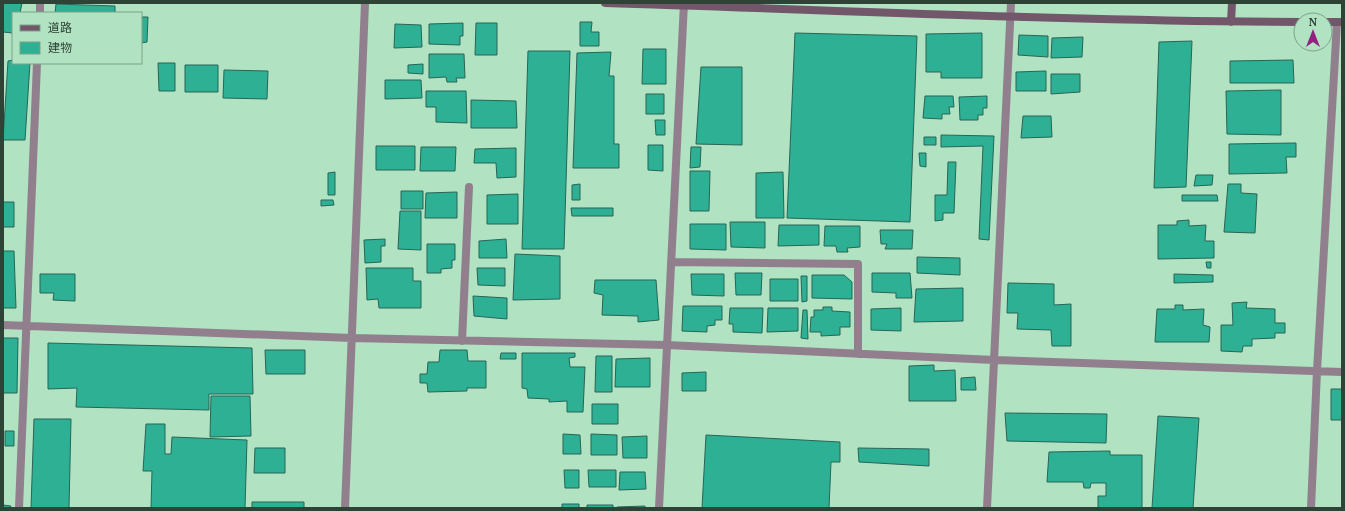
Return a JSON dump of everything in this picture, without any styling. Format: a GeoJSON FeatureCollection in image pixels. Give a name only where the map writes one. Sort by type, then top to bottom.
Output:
{"type":"FeatureCollection","features":[{"type":"Feature","properties":{"kind":"street"},"geometry":{"type":"LineString","coordinates":[[345,508],[365,3]]}},
{"type":"Feature","properties":{"kind":"street"},"geometry":{"type":"LineString","coordinates":[[605,3],[684,4],[1010,17],[1293,22]]}},
{"type":"Feature","properties":{"kind":"street"},"geometry":{"type":"LineString","coordinates":[[987,508],[1011,3]]}},
{"type":"Feature","properties":{"kind":"street"},"geometry":{"type":"LineString","coordinates":[[1231,22],[1232,3]]}},
{"type":"Feature","properties":{"kind":"street"},"geometry":{"type":"LineString","coordinates":[[659,508],[684,4]]}},
{"type":"Feature","properties":{"kind":"street"},"geometry":{"type":"LineString","coordinates":[[1310,508],[1317,371],[1340,22]]}},
{"type":"Feature","properties":{"kind":"street"},"geometry":{"type":"LineString","coordinates":[[19,508],[37,64]]}},
{"type":"Feature","properties":{"kind":"street"},"geometry":{"type":"LineString","coordinates":[[462,341],[469,187]]}},
{"type":"Feature","properties":{"kind":"street"},"geometry":{"type":"LineString","coordinates":[[671,262],[858,264],[858,354]]}},
{"type":"Feature","properties":{"kind":"street"},"geometry":{"type":"LineString","coordinates":[[3,325],[352,338],[667,345],[994,360],[1342,372]]}},
{"type":"Feature","properties":{"kind":"building"},"geometry":{"type":"Polygon","coordinates":[[[3,3],[22,3],[20,12],[12,12],[12,33],[3,32],[3,3]]]}},
{"type":"Feature","properties":{"kind":"building"},"geometry":{"type":"Polygon","coordinates":[[[56,4],[115,6],[115,12],[55,12],[56,4]]]}},
{"type":"Feature","properties":{"kind":"building"},"geometry":{"type":"Polygon","coordinates":[[[142,17],[148,17],[147,42],[142,43],[142,17]]]}},
{"type":"Feature","properties":{"kind":"building"},"geometry":{"type":"Polygon","coordinates":[[[580,22],[592,22],[591,32],[599,32],[599,46],[580,46],[580,22]]]}},
{"type":"Feature","properties":{"kind":"building"},"geometry":{"type":"Polygon","coordinates":[[[463,23],[463,36],[460,36],[460,45],[429,44],[429,24],[463,23]]]}},
{"type":"Feature","properties":{"kind":"building"},"geometry":{"type":"Polygon","coordinates":[[[476,23],[497,23],[497,55],[475,55],[476,23]]]}},
{"type":"Feature","properties":{"kind":"building"},"geometry":{"type":"Polygon","coordinates":[[[395,24],[421,25],[422,47],[394,48],[395,24]]]}},
{"type":"Feature","properties":{"kind":"building"},"geometry":{"type":"Polygon","coordinates":[[[795,33],[917,36],[910,222],[787,218],[795,33]]]}},
{"type":"Feature","properties":{"kind":"building"},"geometry":{"type":"Polygon","coordinates":[[[982,33],[982,78],[941,78],[941,72],[926,72],[926,34],[982,33]]]}},
{"type":"Feature","properties":{"kind":"building"},"geometry":{"type":"Polygon","coordinates":[[[1019,35],[1048,36],[1048,57],[1018,55],[1019,35]]]}},
{"type":"Feature","properties":{"kind":"building"},"geometry":{"type":"Polygon","coordinates":[[[1083,37],[1082,57],[1051,58],[1052,38],[1083,37]]]}},
{"type":"Feature","properties":{"kind":"building"},"geometry":{"type":"Polygon","coordinates":[[[1192,41],[1186,187],[1154,188],[1159,42],[1192,41]]]}},
{"type":"Feature","properties":{"kind":"building"},"geometry":{"type":"Polygon","coordinates":[[[643,49],[666,49],[666,84],[642,84],[643,49]]]}},
{"type":"Feature","properties":{"kind":"building"},"geometry":{"type":"Polygon","coordinates":[[[528,51],[570,51],[564,249],[522,249],[528,51]]]}},
{"type":"Feature","properties":{"kind":"building"},"geometry":{"type":"Polygon","coordinates":[[[611,52],[609,76],[614,76],[614,144],[619,144],[619,168],[573,168],[577,53],[611,52]]]}},
{"type":"Feature","properties":{"kind":"building"},"geometry":{"type":"Polygon","coordinates":[[[429,54],[464,54],[465,78],[456,78],[457,82],[447,82],[446,77],[429,78],[429,54]]]}},
{"type":"Feature","properties":{"kind":"building"},"geometry":{"type":"Polygon","coordinates":[[[12,60],[12,64],[30,64],[25,140],[3,140],[8,61],[12,60]]]}},
{"type":"Feature","properties":{"kind":"building"},"geometry":{"type":"Polygon","coordinates":[[[1293,60],[1294,83],[1230,83],[1230,61],[1293,60]]]}},
{"type":"Feature","properties":{"kind":"building"},"geometry":{"type":"Polygon","coordinates":[[[158,63],[175,63],[175,91],[159,91],[158,63]]]}},
{"type":"Feature","properties":{"kind":"building"},"geometry":{"type":"Polygon","coordinates":[[[423,64],[423,74],[408,73],[408,65],[423,64]]]}},
{"type":"Feature","properties":{"kind":"building"},"geometry":{"type":"Polygon","coordinates":[[[185,65],[218,65],[218,92],[185,92],[185,65]]]}},
{"type":"Feature","properties":{"kind":"building"},"geometry":{"type":"Polygon","coordinates":[[[701,67],[742,67],[742,145],[696,144],[701,67]]]}},
{"type":"Feature","properties":{"kind":"building"},"geometry":{"type":"Polygon","coordinates":[[[224,70],[268,71],[267,99],[223,98],[224,70]]]}},
{"type":"Feature","properties":{"kind":"building"},"geometry":{"type":"Polygon","coordinates":[[[1046,71],[1046,91],[1016,91],[1016,72],[1046,71]]]}},
{"type":"Feature","properties":{"kind":"building"},"geometry":{"type":"Polygon","coordinates":[[[1051,74],[1080,74],[1080,92],[1051,94],[1051,74]]]}},
{"type":"Feature","properties":{"kind":"building"},"geometry":{"type":"Polygon","coordinates":[[[385,80],[421,80],[422,98],[385,99],[385,80]]]}},
{"type":"Feature","properties":{"kind":"building"},"geometry":{"type":"Polygon","coordinates":[[[1281,90],[1281,135],[1227,134],[1226,91],[1281,90]]]}},
{"type":"Feature","properties":{"kind":"building"},"geometry":{"type":"Polygon","coordinates":[[[426,91],[466,91],[467,123],[436,122],[436,107],[426,107],[426,91]]]}},
{"type":"Feature","properties":{"kind":"building"},"geometry":{"type":"Polygon","coordinates":[[[646,94],[664,94],[664,114],[646,114],[646,94]]]}},
{"type":"Feature","properties":{"kind":"building"},"geometry":{"type":"Polygon","coordinates":[[[925,96],[953,96],[954,107],[949,107],[950,114],[942,114],[942,119],[923,118],[925,96]]]}},
{"type":"Feature","properties":{"kind":"building"},"geometry":{"type":"Polygon","coordinates":[[[987,96],[987,108],[983,108],[983,115],[978,115],[978,120],[960,120],[959,97],[987,96]]]}},
{"type":"Feature","properties":{"kind":"building"},"geometry":{"type":"Polygon","coordinates":[[[471,100],[516,101],[517,128],[471,128],[471,100]]]}},
{"type":"Feature","properties":{"kind":"building"},"geometry":{"type":"Polygon","coordinates":[[[1023,116],[1051,116],[1052,137],[1021,138],[1023,116]]]}},
{"type":"Feature","properties":{"kind":"building"},"geometry":{"type":"Polygon","coordinates":[[[655,120],[665,120],[665,135],[656,135],[655,120]]]}},
{"type":"Feature","properties":{"kind":"building"},"geometry":{"type":"Polygon","coordinates":[[[941,135],[994,136],[989,240],[979,239],[983,146],[941,147],[941,135]]]}},
{"type":"Feature","properties":{"kind":"building"},"geometry":{"type":"Polygon","coordinates":[[[924,137],[936,137],[936,145],[924,145],[924,137]]]}},
{"type":"Feature","properties":{"kind":"building"},"geometry":{"type":"Polygon","coordinates":[[[1296,143],[1296,157],[1286,157],[1287,173],[1229,174],[1229,144],[1296,143]]]}},
{"type":"Feature","properties":{"kind":"building"},"geometry":{"type":"Polygon","coordinates":[[[648,145],[663,145],[663,171],[648,170],[648,145]]]}},
{"type":"Feature","properties":{"kind":"building"},"geometry":{"type":"Polygon","coordinates":[[[376,146],[415,146],[415,170],[376,170],[376,146]]]}},
{"type":"Feature","properties":{"kind":"building"},"geometry":{"type":"Polygon","coordinates":[[[421,147],[456,147],[455,171],[420,171],[421,147]]]}},
{"type":"Feature","properties":{"kind":"building"},"geometry":{"type":"Polygon","coordinates":[[[691,147],[701,147],[700,167],[690,168],[691,147]]]}},
{"type":"Feature","properties":{"kind":"building"},"geometry":{"type":"Polygon","coordinates":[[[516,148],[516,177],[497,178],[496,163],[474,163],[475,149],[516,148]]]}},
{"type":"Feature","properties":{"kind":"building"},"geometry":{"type":"Polygon","coordinates":[[[919,153],[926,153],[926,167],[920,166],[919,153]]]}},
{"type":"Feature","properties":{"kind":"building"},"geometry":{"type":"Polygon","coordinates":[[[948,162],[956,162],[954,213],[943,213],[943,220],[935,221],[935,195],[947,195],[948,162]]]}},
{"type":"Feature","properties":{"kind":"building"},"geometry":{"type":"Polygon","coordinates":[[[690,171],[710,171],[709,211],[690,211],[690,171]]]}},
{"type":"Feature","properties":{"kind":"building"},"geometry":{"type":"Polygon","coordinates":[[[335,172],[335,195],[328,195],[328,173],[335,172]]]}},
{"type":"Feature","properties":{"kind":"building"},"geometry":{"type":"Polygon","coordinates":[[[783,172],[784,218],[756,218],[756,173],[783,172]]]}},
{"type":"Feature","properties":{"kind":"building"},"geometry":{"type":"Polygon","coordinates":[[[1196,175],[1213,175],[1212,185],[1194,186],[1196,175]]]}},
{"type":"Feature","properties":{"kind":"building"},"geometry":{"type":"Polygon","coordinates":[[[580,184],[580,200],[572,200],[572,185],[580,184]]]}},
{"type":"Feature","properties":{"kind":"building"},"geometry":{"type":"Polygon","coordinates":[[[1228,184],[1241,184],[1241,193],[1257,194],[1255,233],[1224,232],[1228,184]]]}},
{"type":"Feature","properties":{"kind":"building"},"geometry":{"type":"Polygon","coordinates":[[[401,191],[423,191],[423,209],[401,209],[401,191]]]}},
{"type":"Feature","properties":{"kind":"building"},"geometry":{"type":"Polygon","coordinates":[[[457,192],[457,218],[425,218],[426,193],[457,192]]]}},
{"type":"Feature","properties":{"kind":"building"},"geometry":{"type":"Polygon","coordinates":[[[518,194],[518,224],[487,224],[487,195],[518,194]]]}},
{"type":"Feature","properties":{"kind":"building"},"geometry":{"type":"Polygon","coordinates":[[[1182,195],[1217,195],[1218,201],[1182,201],[1182,195]]]}},
{"type":"Feature","properties":{"kind":"building"},"geometry":{"type":"Polygon","coordinates":[[[321,200],[333,200],[334,205],[321,206],[321,200]]]}},
{"type":"Feature","properties":{"kind":"building"},"geometry":{"type":"Polygon","coordinates":[[[3,202],[14,202],[14,227],[3,227],[3,202]]]}},
{"type":"Feature","properties":{"kind":"building"},"geometry":{"type":"Polygon","coordinates":[[[571,208],[613,208],[613,216],[572,216],[571,208]]]}},
{"type":"Feature","properties":{"kind":"building"},"geometry":{"type":"Polygon","coordinates":[[[400,211],[421,211],[421,250],[398,249],[400,211]]]}},
{"type":"Feature","properties":{"kind":"building"},"geometry":{"type":"Polygon","coordinates":[[[1189,220],[1189,226],[1206,225],[1205,241],[1214,241],[1214,258],[1158,259],[1158,225],[1177,225],[1177,221],[1189,220]]]}},
{"type":"Feature","properties":{"kind":"building"},"geometry":{"type":"Polygon","coordinates":[[[730,222],[765,222],[765,248],[731,247],[730,222]]]}},
{"type":"Feature","properties":{"kind":"building"},"geometry":{"type":"Polygon","coordinates":[[[690,224],[726,224],[726,250],[690,249],[690,224]]]}},
{"type":"Feature","properties":{"kind":"building"},"geometry":{"type":"Polygon","coordinates":[[[779,225],[819,225],[819,245],[778,246],[779,225]]]}},
{"type":"Feature","properties":{"kind":"building"},"geometry":{"type":"Polygon","coordinates":[[[825,226],[860,226],[860,247],[847,248],[848,252],[837,252],[836,246],[824,246],[825,226]]]}},
{"type":"Feature","properties":{"kind":"building"},"geometry":{"type":"Polygon","coordinates":[[[880,230],[913,230],[912,249],[885,249],[887,244],[881,244],[880,230]]]}},
{"type":"Feature","properties":{"kind":"building"},"geometry":{"type":"Polygon","coordinates":[[[385,239],[385,246],[381,246],[381,262],[365,263],[364,240],[385,239]]]}},
{"type":"Feature","properties":{"kind":"building"},"geometry":{"type":"Polygon","coordinates":[[[506,239],[507,258],[479,258],[479,241],[506,239]]]}},
{"type":"Feature","properties":{"kind":"building"},"geometry":{"type":"Polygon","coordinates":[[[427,244],[455,244],[455,260],[452,260],[452,268],[441,269],[441,273],[427,273],[427,244]]]}},
{"type":"Feature","properties":{"kind":"building"},"geometry":{"type":"Polygon","coordinates":[[[3,251],[14,251],[16,308],[3,308],[3,251]]]}},
{"type":"Feature","properties":{"kind":"building"},"geometry":{"type":"Polygon","coordinates":[[[515,254],[560,256],[560,299],[513,300],[515,254]]]}},
{"type":"Feature","properties":{"kind":"building"},"geometry":{"type":"Polygon","coordinates":[[[917,257],[960,258],[960,275],[917,273],[917,257]]]}},
{"type":"Feature","properties":{"kind":"building"},"geometry":{"type":"Polygon","coordinates":[[[1206,262],[1211,262],[1211,268],[1207,268],[1206,262]]]}},
{"type":"Feature","properties":{"kind":"building"},"geometry":{"type":"Polygon","coordinates":[[[366,268],[413,268],[413,281],[421,281],[421,308],[379,308],[378,299],[367,300],[366,268]]]}},
{"type":"Feature","properties":{"kind":"building"},"geometry":{"type":"Polygon","coordinates":[[[477,268],[505,268],[505,286],[478,285],[477,268]]]}},
{"type":"Feature","properties":{"kind":"building"},"geometry":{"type":"Polygon","coordinates":[[[735,273],[762,273],[761,295],[736,295],[735,273]]]}},
{"type":"Feature","properties":{"kind":"building"},"geometry":{"type":"Polygon","coordinates":[[[872,273],[910,273],[912,298],[896,298],[896,293],[872,292],[872,273]]]}},
{"type":"Feature","properties":{"kind":"building"},"geometry":{"type":"Polygon","coordinates":[[[40,274],[75,274],[75,301],[53,300],[54,293],[40,293],[40,274]]]}},
{"type":"Feature","properties":{"kind":"building"},"geometry":{"type":"Polygon","coordinates":[[[691,274],[724,274],[724,296],[692,295],[691,274]]]}},
{"type":"Feature","properties":{"kind":"building"},"geometry":{"type":"Polygon","coordinates":[[[1174,274],[1213,275],[1213,282],[1174,283],[1174,274]]]}},
{"type":"Feature","properties":{"kind":"building"},"geometry":{"type":"Polygon","coordinates":[[[812,275],[844,275],[852,282],[852,299],[812,298],[812,275]]]}},
{"type":"Feature","properties":{"kind":"building"},"geometry":{"type":"Polygon","coordinates":[[[801,276],[807,276],[807,301],[802,302],[801,276]]]}},
{"type":"Feature","properties":{"kind":"building"},"geometry":{"type":"Polygon","coordinates":[[[770,279],[798,279],[798,301],[770,301],[770,279]]]}},
{"type":"Feature","properties":{"kind":"building"},"geometry":{"type":"Polygon","coordinates":[[[595,280],[656,280],[659,320],[638,322],[638,316],[602,315],[603,295],[594,293],[595,280]]]}},
{"type":"Feature","properties":{"kind":"building"},"geometry":{"type":"Polygon","coordinates":[[[1008,283],[1054,284],[1054,305],[1071,304],[1071,346],[1052,346],[1051,330],[1017,329],[1018,313],[1007,313],[1008,283]]]}},
{"type":"Feature","properties":{"kind":"building"},"geometry":{"type":"Polygon","coordinates":[[[963,288],[963,321],[914,322],[916,289],[963,288]]]}},
{"type":"Feature","properties":{"kind":"building"},"geometry":{"type":"Polygon","coordinates":[[[473,296],[507,298],[507,319],[474,316],[473,296]]]}},
{"type":"Feature","properties":{"kind":"building"},"geometry":{"type":"Polygon","coordinates":[[[1247,302],[1246,308],[1275,309],[1275,323],[1285,323],[1285,333],[1275,333],[1275,338],[1252,339],[1252,346],[1243,346],[1242,352],[1221,351],[1221,325],[1233,325],[1232,303],[1247,302]]]}},
{"type":"Feature","properties":{"kind":"building"},"geometry":{"type":"Polygon","coordinates":[[[1175,305],[1183,305],[1183,310],[1204,309],[1203,325],[1210,327],[1209,342],[1155,342],[1157,309],[1175,309],[1175,305]]]}},
{"type":"Feature","properties":{"kind":"building"},"geometry":{"type":"Polygon","coordinates":[[[683,306],[722,306],[722,320],[715,320],[715,325],[707,326],[707,332],[682,331],[683,306]]]}},
{"type":"Feature","properties":{"kind":"building"},"geometry":{"type":"Polygon","coordinates":[[[823,307],[832,307],[832,311],[850,312],[850,327],[840,327],[840,335],[821,336],[821,332],[810,332],[811,317],[814,317],[814,310],[823,310],[823,307]]]}},
{"type":"Feature","properties":{"kind":"building"},"geometry":{"type":"Polygon","coordinates":[[[730,308],[763,308],[762,333],[733,332],[733,324],[729,324],[730,308]]]}},
{"type":"Feature","properties":{"kind":"building"},"geometry":{"type":"Polygon","coordinates":[[[768,308],[798,308],[798,331],[767,332],[768,308]]]}},
{"type":"Feature","properties":{"kind":"building"},"geometry":{"type":"Polygon","coordinates":[[[901,308],[901,331],[871,330],[871,309],[901,308]]]}},
{"type":"Feature","properties":{"kind":"building"},"geometry":{"type":"Polygon","coordinates":[[[803,310],[807,310],[808,339],[801,338],[803,310]]]}},
{"type":"Feature","properties":{"kind":"building"},"geometry":{"type":"Polygon","coordinates":[[[3,338],[18,338],[17,393],[3,393],[3,338]]]}},
{"type":"Feature","properties":{"kind":"building"},"geometry":{"type":"Polygon","coordinates":[[[48,343],[252,348],[253,394],[209,394],[209,410],[76,407],[77,388],[48,389],[48,343]]]}},
{"type":"Feature","properties":{"kind":"building"},"geometry":{"type":"Polygon","coordinates":[[[265,350],[305,350],[305,374],[266,374],[265,350]]]}},
{"type":"Feature","properties":{"kind":"building"},"geometry":{"type":"Polygon","coordinates":[[[440,350],[467,350],[468,361],[486,361],[486,388],[467,388],[467,391],[428,392],[427,383],[420,383],[420,374],[427,374],[428,362],[439,362],[440,350]]]}},
{"type":"Feature","properties":{"kind":"building"},"geometry":{"type":"Polygon","coordinates":[[[501,353],[516,353],[516,359],[500,359],[501,353]]]}},
{"type":"Feature","properties":{"kind":"building"},"geometry":{"type":"Polygon","coordinates":[[[522,353],[575,353],[575,357],[569,358],[570,367],[585,367],[583,412],[567,412],[567,401],[549,402],[549,399],[528,398],[527,389],[522,388],[522,353]]]}},
{"type":"Feature","properties":{"kind":"building"},"geometry":{"type":"Polygon","coordinates":[[[596,356],[612,356],[612,392],[595,392],[596,356]]]}},
{"type":"Feature","properties":{"kind":"building"},"geometry":{"type":"Polygon","coordinates":[[[650,358],[650,387],[615,387],[616,359],[650,358]]]}},
{"type":"Feature","properties":{"kind":"building"},"geometry":{"type":"Polygon","coordinates":[[[934,365],[934,371],[955,370],[956,401],[909,401],[909,366],[934,365]]]}},
{"type":"Feature","properties":{"kind":"building"},"geometry":{"type":"Polygon","coordinates":[[[706,372],[706,391],[682,391],[682,373],[706,372]]]}},
{"type":"Feature","properties":{"kind":"building"},"geometry":{"type":"Polygon","coordinates":[[[975,377],[976,390],[961,390],[961,378],[975,377]]]}},
{"type":"Feature","properties":{"kind":"building"},"geometry":{"type":"Polygon","coordinates":[[[1331,389],[1342,389],[1342,420],[1331,420],[1331,389]]]}},
{"type":"Feature","properties":{"kind":"building"},"geometry":{"type":"Polygon","coordinates":[[[211,396],[250,396],[251,436],[210,437],[211,396]]]}},
{"type":"Feature","properties":{"kind":"building"},"geometry":{"type":"Polygon","coordinates":[[[592,404],[618,404],[618,424],[592,424],[592,404]]]}},
{"type":"Feature","properties":{"kind":"building"},"geometry":{"type":"Polygon","coordinates":[[[1005,413],[1107,414],[1106,443],[1007,441],[1005,413]]]}},
{"type":"Feature","properties":{"kind":"building"},"geometry":{"type":"Polygon","coordinates":[[[1158,416],[1199,418],[1193,508],[1152,508],[1158,416]]]}},
{"type":"Feature","properties":{"kind":"building"},"geometry":{"type":"Polygon","coordinates":[[[34,419],[71,419],[69,508],[31,508],[34,419]]]}},
{"type":"Feature","properties":{"kind":"building"},"geometry":{"type":"Polygon","coordinates":[[[146,424],[165,424],[165,454],[171,454],[172,437],[247,440],[245,508],[151,508],[152,471],[143,471],[146,424]]]}},
{"type":"Feature","properties":{"kind":"building"},"geometry":{"type":"Polygon","coordinates":[[[5,431],[14,431],[14,446],[5,446],[5,431]]]}},
{"type":"Feature","properties":{"kind":"building"},"geometry":{"type":"Polygon","coordinates":[[[563,434],[580,435],[581,454],[563,454],[563,434]]]}},
{"type":"Feature","properties":{"kind":"building"},"geometry":{"type":"Polygon","coordinates":[[[591,434],[617,435],[617,455],[591,455],[591,434]]]}},
{"type":"Feature","properties":{"kind":"building"},"geometry":{"type":"Polygon","coordinates":[[[706,435],[840,442],[840,462],[831,462],[829,508],[702,508],[706,435]]]}},
{"type":"Feature","properties":{"kind":"building"},"geometry":{"type":"Polygon","coordinates":[[[647,436],[647,458],[623,458],[622,437],[647,436]]]}},
{"type":"Feature","properties":{"kind":"building"},"geometry":{"type":"Polygon","coordinates":[[[255,448],[285,448],[285,473],[254,473],[255,448]]]}},
{"type":"Feature","properties":{"kind":"building"},"geometry":{"type":"Polygon","coordinates":[[[858,448],[929,449],[929,466],[859,462],[858,448]]]}},
{"type":"Feature","properties":{"kind":"building"},"geometry":{"type":"Polygon","coordinates":[[[1110,451],[1110,455],[1142,455],[1142,508],[1098,508],[1098,496],[1106,496],[1106,483],[1091,483],[1090,488],[1084,488],[1083,482],[1047,482],[1049,452],[1110,451]]]}},
{"type":"Feature","properties":{"kind":"building"},"geometry":{"type":"Polygon","coordinates":[[[564,470],[579,470],[579,488],[565,488],[564,470]]]}},
{"type":"Feature","properties":{"kind":"building"},"geometry":{"type":"Polygon","coordinates":[[[588,470],[616,470],[616,487],[589,487],[588,470]]]}},
{"type":"Feature","properties":{"kind":"building"},"geometry":{"type":"Polygon","coordinates":[[[620,472],[645,472],[646,489],[619,490],[620,472]]]}},
{"type":"Feature","properties":{"kind":"building"},"geometry":{"type":"Polygon","coordinates":[[[252,502],[304,502],[304,508],[252,508],[252,502]]]}},
{"type":"Feature","properties":{"kind":"building"},"geometry":{"type":"Polygon","coordinates":[[[562,504],[579,504],[579,508],[562,508],[562,504]]]}},
{"type":"Feature","properties":{"kind":"building"},"geometry":{"type":"Polygon","coordinates":[[[3,505],[11,506],[10,508],[3,508],[3,505]]]}},
{"type":"Feature","properties":{"kind":"building"},"geometry":{"type":"Polygon","coordinates":[[[587,505],[613,505],[613,508],[587,508],[587,505]]]}},
{"type":"Feature","properties":{"kind":"building"},"geometry":{"type":"Polygon","coordinates":[[[645,506],[645,508],[617,508],[617,507],[645,506]]]}}]}
